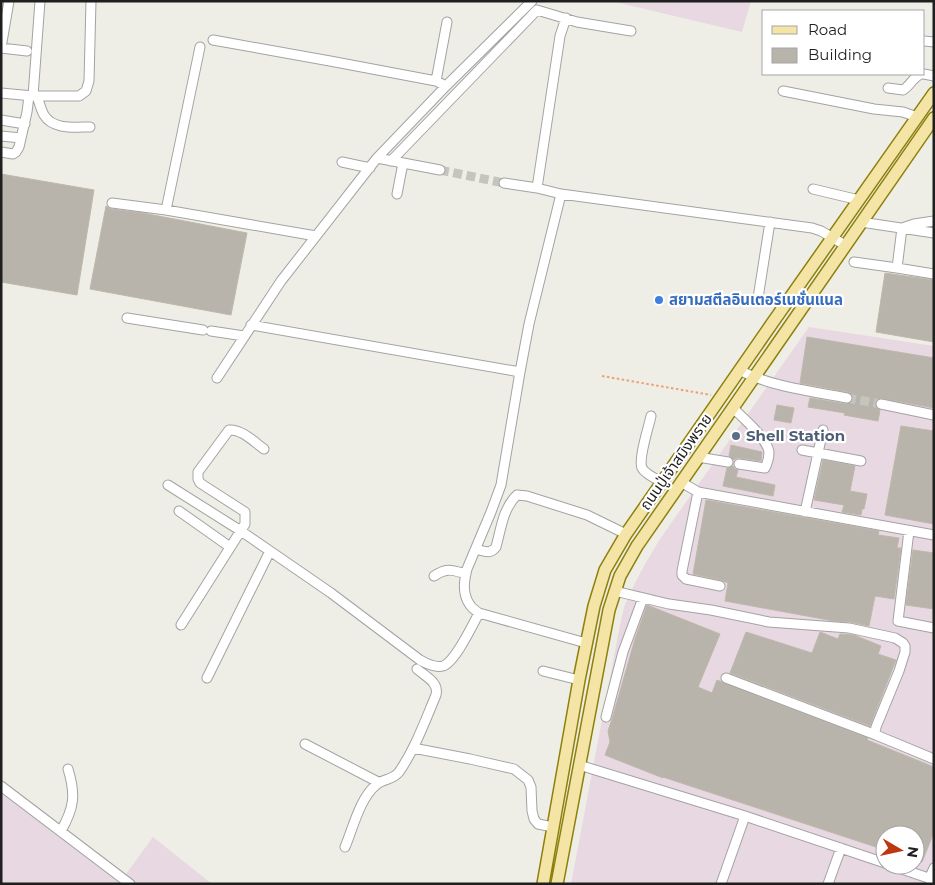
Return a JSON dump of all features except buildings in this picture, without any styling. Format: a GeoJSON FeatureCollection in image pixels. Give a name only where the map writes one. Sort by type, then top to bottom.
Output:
{"type":"FeatureCollection","features":[{"type":"Feature","properties":{"kind":"main road","name":"ถนนปู่เจ้าสมิงพราย"},"geometry":{"type":"LineString","coordinates":[[543,884],[586,643],[594,606],[605,570],[626,534],[739,370],[934,94]]}},
{"type":"Feature","properties":{"kind":"main road","name":"ถนนปู่เจ้าสมิงพราย"},"geometry":{"type":"LineString","coordinates":[[557,884],[607,619],[620,576],[637,546],[845,246],[929,133],[934,118]]}},
{"type":"Feature","properties":{"kind":"street"},"geometry":{"type":"LineString","coordinates":[[1,152],[13,154],[16,152],[33,96],[40,1]]}},
{"type":"Feature","properties":{"kind":"street"},"geometry":{"type":"LineString","coordinates":[[1,93],[33,96],[79,96],[86,91],[89,81],[91,1]]}},
{"type":"Feature","properties":{"kind":"street"},"geometry":{"type":"LineString","coordinates":[[217,378],[281,281],[377,158],[532,1]]}},
{"type":"Feature","properties":{"kind":"street"},"geometry":{"type":"LineString","coordinates":[[6,5],[1,48],[28,51]]}},
{"type":"Feature","properties":{"kind":"street"},"geometry":{"type":"LineString","coordinates":[[391,161],[537,10],[577,22],[631,31]]}},
{"type":"Feature","properties":{"kind":"street"},"geometry":{"type":"LineString","coordinates":[[537,188],[560,36],[566,18]]}},
{"type":"Feature","properties":{"kind":"street"},"geometry":{"type":"LineString","coordinates":[[436,82],[447,22]]}},
{"type":"Feature","properties":{"kind":"street"},"geometry":{"type":"LineString","coordinates":[[213,40],[436,82],[446,86]]}},
{"type":"Feature","properties":{"kind":"street"},"geometry":{"type":"LineString","coordinates":[[166,210],[200,47]]}},
{"type":"Feature","properties":{"kind":"street"},"geometry":{"type":"LineString","coordinates":[[888,88],[906,89],[916,76],[919,75]]}},
{"type":"Feature","properties":{"kind":"street"},"geometry":{"type":"LineString","coordinates":[[783,91],[874,109],[902,112],[917,117]]}},
{"type":"Feature","properties":{"kind":"street"},"geometry":{"type":"LineString","coordinates":[[33,96],[48,120],[60,126],[90,127]]}},
{"type":"Feature","properties":{"kind":"street"},"geometry":{"type":"LineString","coordinates":[[1,120],[24,124]]}},
{"type":"Feature","properties":{"kind":"street"},"geometry":{"type":"LineString","coordinates":[[1,136],[21,138]]}},
{"type":"Feature","properties":{"kind":"street"},"geometry":{"type":"LineString","coordinates":[[377,158],[440,170]]}},
{"type":"Feature","properties":{"kind":"street"},"geometry":{"type":"LineString","coordinates":[[342,162],[370,168]]}},
{"type":"Feature","properties":{"kind":"street"},"geometry":{"type":"LineString","coordinates":[[397,194],[403,163]]}},
{"type":"Feature","properties":{"kind":"street"},"geometry":{"type":"LineString","coordinates":[[504,183],[560,194],[812,228],[821,231],[845,246]]}},
{"type":"Feature","properties":{"kind":"street"},"geometry":{"type":"LineString","coordinates":[[813,189],[859,200]]}},
{"type":"Feature","properties":{"kind":"street"},"geometry":{"type":"LineString","coordinates":[[560,194],[529,324],[501,485],[464,579],[464,592],[469,604],[478,613],[586,643]]}},
{"type":"Feature","properties":{"kind":"street"},"geometry":{"type":"LineString","coordinates":[[112,203],[166,210],[316,236]]}},
{"type":"Feature","properties":{"kind":"street"},"geometry":{"type":"LineString","coordinates":[[902,228],[934,221]]}},
{"type":"Feature","properties":{"kind":"street"},"geometry":{"type":"LineString","coordinates":[[758,298],[770,222]]}},
{"type":"Feature","properties":{"kind":"street"},"geometry":{"type":"LineString","coordinates":[[862,222],[934,232]]}},
{"type":"Feature","properties":{"kind":"street"},"geometry":{"type":"LineString","coordinates":[[897,268],[902,228]]}},
{"type":"Feature","properties":{"kind":"street"},"geometry":{"type":"LineString","coordinates":[[854,262],[934,274]]}},
{"type":"Feature","properties":{"kind":"street"},"geometry":{"type":"LineString","coordinates":[[127,318],[244,336]]}},
{"type":"Feature","properties":{"kind":"street"},"geometry":{"type":"LineString","coordinates":[[252,325],[520,372]]}},
{"type":"Feature","properties":{"kind":"street"},"geometry":{"type":"LineString","coordinates":[[739,370],[754,377],[797,389],[847,398]]}},
{"type":"Feature","properties":{"kind":"street"},"geometry":{"type":"LineString","coordinates":[[881,404],[934,415]]}},
{"type":"Feature","properties":{"kind":"street"},"geometry":{"type":"LineString","coordinates":[[733,408],[758,434],[769,453],[765,468],[739,464]]}},
{"type":"Feature","properties":{"kind":"street"},"geometry":{"type":"LineString","coordinates":[[651,416],[641,462],[642,468],[647,473],[662,482]]}},
{"type":"Feature","properties":{"kind":"street"},"geometry":{"type":"LineString","coordinates":[[181,625],[245,524],[245,512],[200,484],[198,472],[229,430],[240,432],[264,449]]}},
{"type":"Feature","properties":{"kind":"street"},"geometry":{"type":"LineString","coordinates":[[805,512],[823,430]]}},
{"type":"Feature","properties":{"kind":"street"},"geometry":{"type":"LineString","coordinates":[[802,450],[861,461]]}},
{"type":"Feature","properties":{"kind":"street"},"geometry":{"type":"LineString","coordinates":[[698,458],[728,462]]}},
{"type":"Feature","properties":{"kind":"street"},"geometry":{"type":"LineString","coordinates":[[681,482],[698,492],[934,535]]}},
{"type":"Feature","properties":{"kind":"street"},"geometry":{"type":"LineString","coordinates":[[168,485],[241,531],[331,593],[430,666],[445,666],[450,661],[460,648],[478,613]]}},
{"type":"Feature","properties":{"kind":"street"},"geometry":{"type":"LineString","coordinates":[[698,492],[682,575],[686,579],[720,586]]}},
{"type":"Feature","properties":{"kind":"street"},"geometry":{"type":"LineString","coordinates":[[476,549],[488,552],[493,551],[496,547],[505,513],[512,501],[518,496],[527,496],[586,515],[626,534]]}},
{"type":"Feature","properties":{"kind":"street"},"geometry":{"type":"LineString","coordinates":[[179,511],[230,547]]}},
{"type":"Feature","properties":{"kind":"street"},"geometry":{"type":"LineString","coordinates":[[909,531],[898,622],[934,628]]}},
{"type":"Feature","properties":{"kind":"street"},"geometry":{"type":"LineString","coordinates":[[207,678],[270,551]]}},
{"type":"Feature","properties":{"kind":"street"},"geometry":{"type":"LineString","coordinates":[[434,576],[442,570],[466,574]]}},
{"type":"Feature","properties":{"kind":"street"},"geometry":{"type":"LineString","coordinates":[[615,591],[669,604],[712,610],[769,622],[849,628],[901,641],[905,652],[876,727],[876,735]]}},
{"type":"Feature","properties":{"kind":"street"},"geometry":{"type":"LineString","coordinates":[[606,717],[623,652],[642,598]]}},
{"type":"Feature","properties":{"kind":"street"},"geometry":{"type":"LineString","coordinates":[[345,847],[361,806],[370,791],[378,782],[389,779],[397,774],[413,748],[436,696],[436,684],[417,669]]}},
{"type":"Feature","properties":{"kind":"street"},"geometry":{"type":"LineString","coordinates":[[543,671],[579,680]]}},
{"type":"Feature","properties":{"kind":"street"},"geometry":{"type":"LineString","coordinates":[[726,678],[934,759]]}},
{"type":"Feature","properties":{"kind":"street"},"geometry":{"type":"LineString","coordinates":[[305,744],[378,782]]}},
{"type":"Feature","properties":{"kind":"street"},"geometry":{"type":"LineString","coordinates":[[413,748],[514,769],[528,780],[531,787],[534,819],[538,824],[553,828]]}},
{"type":"Feature","properties":{"kind":"street"},"geometry":{"type":"LineString","coordinates":[[579,765],[745,816],[875,860]]}},
{"type":"Feature","properties":{"kind":"street"},"geometry":{"type":"LineString","coordinates":[[61,831],[69,817],[73,798],[68,769]]}},
{"type":"Feature","properties":{"kind":"street"},"geometry":{"type":"LineString","coordinates":[[1,786],[130,884]]}},
{"type":"Feature","properties":{"kind":"street"},"geometry":{"type":"LineString","coordinates":[[721,884],[745,816]]}},
{"type":"Feature","properties":{"kind":"street"},"geometry":{"type":"LineString","coordinates":[[828,884],[841,848]]}},
{"type":"Feature","properties":{"kind":"street"},"geometry":{"type":"LineString","coordinates":[[918,875],[932,880],[934,868]]}},
{"type":"Feature","properties":{"kind":"path"},"geometry":{"type":"LineString","coordinates":[[602,376],[721,397]]}},
{"type":"Feature","properties":{"kind":"shaded area"},"geometry":{"type":"Polygon","coordinates":[[[611,1],[751,1],[742,32],[611,1]]]}},
{"type":"Feature","properties":{"kind":"shaded area"},"geometry":{"type":"Polygon","coordinates":[[[809,327],[934,346],[934,884],[571,884],[624,607],[645,564],[660,539],[809,327]]]}},
{"type":"Feature","properties":{"kind":"shaded area"},"geometry":{"type":"Polygon","coordinates":[[[1,789],[126,874],[153,837],[212,884],[1,884],[1,789]]]}},
{"type":"Feature","properties":{"kind":"tunnel"},"geometry":{"type":"LineString","coordinates":[[440,170],[504,183]]}},
{"type":"Feature","properties":{"kind":"tunnel"},"geometry":{"type":"LineString","coordinates":[[847,398],[881,404]]}},
{"type":"Feature","properties":{"kind":"place","name":"สยามสตีลอินเตอร์เนชั่นแนล"},"geometry":{"type":"Point","coordinates":[659,300]}},
{"type":"Feature","properties":{"kind":"place","name":"Shell Station"},"geometry":{"type":"Point","coordinates":[736,436]}}]}
